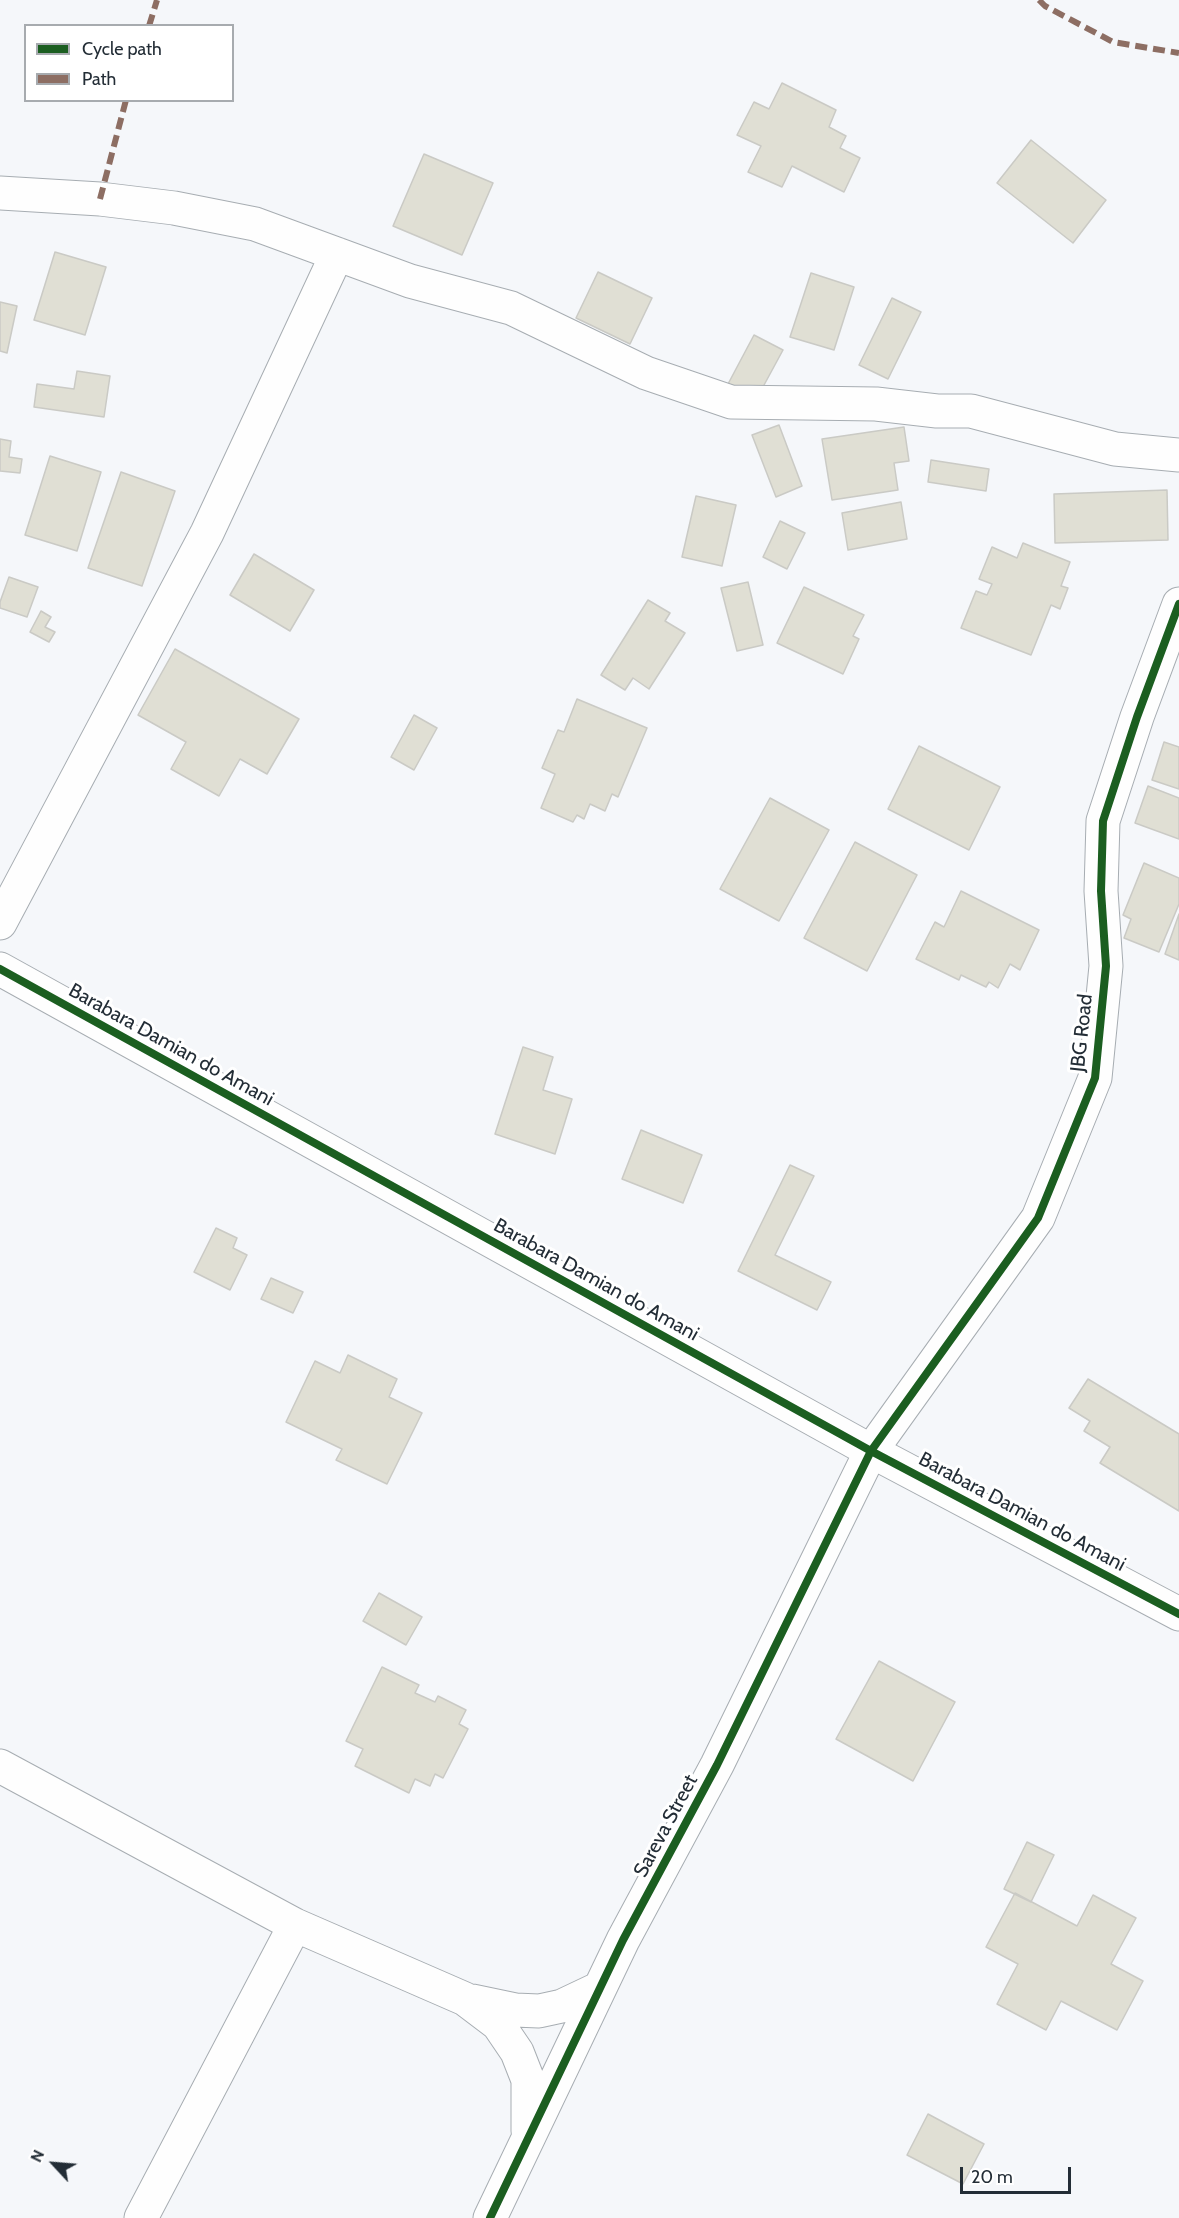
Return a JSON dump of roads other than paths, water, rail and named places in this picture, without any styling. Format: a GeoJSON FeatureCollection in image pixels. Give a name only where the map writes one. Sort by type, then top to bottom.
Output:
{"type":"FeatureCollection","features":[{"type":"Feature","properties":{"kind":"street"},"geometry":{"type":"LineString","coordinates":[[0,193],[100,199],[174,208],[255,224],[410,280],[511,308],[646,373],[731,402],[876,404],[937,411],[971,411],[1115,449],[1179,456]]}},
{"type":"Feature","properties":{"kind":"street"},"geometry":{"type":"LineString","coordinates":[[0,923],[207,533],[337,254]]}},
{"type":"Feature","properties":{"kind":"street","name":"JBG Road"},"geometry":{"type":"LineString","coordinates":[[871,1451],[1038,1218],[1095,1078],[1106,966],[1101,891],[1103,821],[1137,717],[1179,604]]}},
{"type":"Feature","properties":{"kind":"street","name":"Barabara Damian do Amani"},"geometry":{"type":"LineString","coordinates":[[0,969],[871,1451],[1179,1614]]}},
{"type":"Feature","properties":{"kind":"street","name":"Sareva Street"},"geometry":{"type":"LineString","coordinates":[[490,2218],[623,1940],[717,1765],[871,1451]]}},
{"type":"Feature","properties":{"kind":"street"},"geometry":{"type":"LineString","coordinates":[[0,1766],[295,1924],[465,1999],[515,2010],[539,2011],[562,2006],[600,1988]]}},
{"type":"Feature","properties":{"kind":"street"},"geometry":{"type":"LineString","coordinates":[[141,2218],[295,1924]]}},
{"type":"Feature","properties":{"kind":"street"},"geometry":{"type":"LineString","coordinates":[[465,1999],[498,2024],[517,2052],[528,2080],[528,2135]]}}]}
